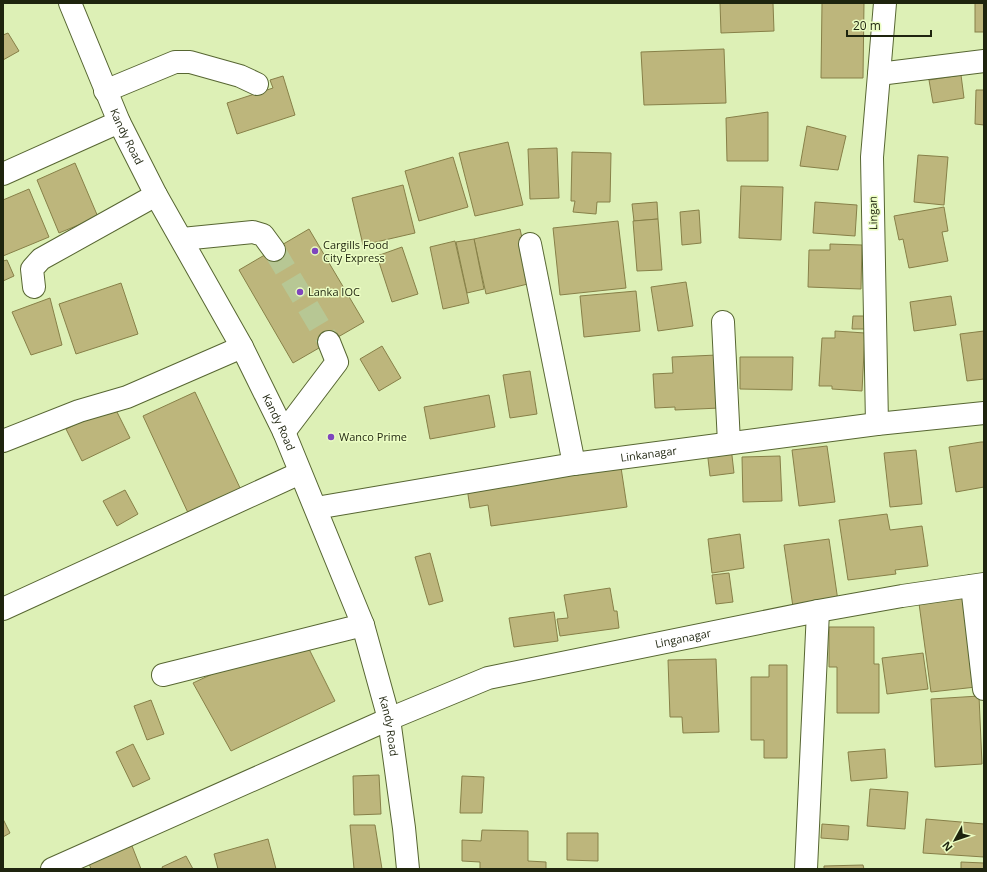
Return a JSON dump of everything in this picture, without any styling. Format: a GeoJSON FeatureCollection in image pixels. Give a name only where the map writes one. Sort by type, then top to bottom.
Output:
{"type":"FeatureCollection","features":[{"type":"Feature","properties":{"kind":"main road","name":"Kandy Road"},"geometry":{"type":"LineString","coordinates":[[70,3],[119,122],[156,194],[242,347],[284,432],[363,625],[389,719],[408,869]]}},
{"type":"Feature","properties":{"kind":"main road","name":"Lingan"},"geometry":{"type":"LineString","coordinates":[[877,424],[872,156],[885,3]]}},
{"type":"Feature","properties":{"kind":"main road"},"geometry":{"type":"LineString","coordinates":[[879,74],[984,61]]}},
{"type":"Feature","properties":{"kind":"main road"},"geometry":{"type":"LineString","coordinates":[[105,91],[175,62],[190,62],[240,76],[257,84]]}},
{"type":"Feature","properties":{"kind":"main road"},"geometry":{"type":"LineString","coordinates":[[3,174],[119,122]]}},
{"type":"Feature","properties":{"kind":"main road"},"geometry":{"type":"LineString","coordinates":[[34,287],[32,269],[41,259],[156,194]]}},
{"type":"Feature","properties":{"kind":"main road"},"geometry":{"type":"LineString","coordinates":[[182,239],[254,232],[263,234],[274,250]]}},
{"type":"Feature","properties":{"kind":"main road"},"geometry":{"type":"LineString","coordinates":[[530,244],[574,464]]}},
{"type":"Feature","properties":{"kind":"main road"},"geometry":{"type":"LineString","coordinates":[[723,322],[729,443]]}},
{"type":"Feature","properties":{"kind":"main road"},"geometry":{"type":"LineString","coordinates":[[284,432],[337,362],[329,342]]}},
{"type":"Feature","properties":{"kind":"main road"},"geometry":{"type":"LineString","coordinates":[[3,441],[78,411],[127,397],[242,347]]}},
{"type":"Feature","properties":{"kind":"main road","name":"Linkanagar"},"geometry":{"type":"LineString","coordinates":[[316,508],[574,464],[877,424],[984,413]]}},
{"type":"Feature","properties":{"kind":"main road"},"geometry":{"type":"LineString","coordinates":[[3,609],[300,473]]}},
{"type":"Feature","properties":{"kind":"main road"},"geometry":{"type":"LineString","coordinates":[[978,585],[984,689]]}},
{"type":"Feature","properties":{"kind":"main road","name":"Linganagar"},"geometry":{"type":"LineString","coordinates":[[52,869],[389,719],[488,678],[818,611],[902,596],[978,585]]}},
{"type":"Feature","properties":{"kind":"main road"},"geometry":{"type":"LineString","coordinates":[[806,869],[818,611]]}},
{"type":"Feature","properties":{"kind":"main road"},"geometry":{"type":"LineString","coordinates":[[162,676],[363,625]]}},
{"type":"Feature","properties":{"kind":"building"},"geometry":{"type":"Polygon","coordinates":[[[720,3],[773,3],[774,31],[721,33],[720,3]]]}},
{"type":"Feature","properties":{"kind":"building"},"geometry":{"type":"Polygon","coordinates":[[[822,3],[864,3],[863,78],[821,78],[822,3]]]}},
{"type":"Feature","properties":{"kind":"building"},"geometry":{"type":"Polygon","coordinates":[[[975,3],[984,3],[984,32],[975,32],[975,3]]]}},
{"type":"Feature","properties":{"kind":"building"},"geometry":{"type":"Polygon","coordinates":[[[8,33],[19,51],[3,60],[3,35],[8,33]]]}},
{"type":"Feature","properties":{"kind":"building"},"geometry":{"type":"Polygon","coordinates":[[[724,49],[726,103],[644,105],[641,52],[724,49]]]}},
{"type":"Feature","properties":{"kind":"building"},"geometry":{"type":"Polygon","coordinates":[[[961,75],[964,98],[933,103],[929,80],[961,75]]]}},
{"type":"Feature","properties":{"kind":"building"},"geometry":{"type":"Polygon","coordinates":[[[283,76],[295,115],[237,134],[227,103],[273,88],[270,80],[283,76]]]}},
{"type":"Feature","properties":{"kind":"building"},"geometry":{"type":"Polygon","coordinates":[[[976,90],[984,90],[984,125],[975,124],[976,90]]]}},
{"type":"Feature","properties":{"kind":"building"},"geometry":{"type":"Polygon","coordinates":[[[768,112],[768,161],[727,161],[726,118],[768,112]]]}},
{"type":"Feature","properties":{"kind":"building"},"geometry":{"type":"Polygon","coordinates":[[[807,126],[846,136],[838,170],[800,166],[807,126]]]}},
{"type":"Feature","properties":{"kind":"building"},"geometry":{"type":"Polygon","coordinates":[[[508,142],[523,205],[475,216],[459,153],[508,142]]]}},
{"type":"Feature","properties":{"kind":"building"},"geometry":{"type":"Polygon","coordinates":[[[557,148],[559,198],[530,199],[528,149],[557,148]]]}},
{"type":"Feature","properties":{"kind":"building"},"geometry":{"type":"Polygon","coordinates":[[[572,152],[611,153],[610,202],[597,202],[596,214],[573,212],[575,201],[571,201],[572,152]]]}},
{"type":"Feature","properties":{"kind":"building"},"geometry":{"type":"Polygon","coordinates":[[[918,155],[948,157],[944,205],[914,202],[918,155]]]}},
{"type":"Feature","properties":{"kind":"building"},"geometry":{"type":"Polygon","coordinates":[[[453,157],[468,207],[419,221],[405,171],[453,157]]]}},
{"type":"Feature","properties":{"kind":"building"},"geometry":{"type":"Polygon","coordinates":[[[75,163],[98,217],[59,233],[37,180],[75,163]]]}},
{"type":"Feature","properties":{"kind":"building"},"geometry":{"type":"Polygon","coordinates":[[[403,185],[415,233],[363,245],[352,198],[403,185]]]}},
{"type":"Feature","properties":{"kind":"building"},"geometry":{"type":"Polygon","coordinates":[[[741,186],[783,187],[781,240],[739,238],[741,186]]]}},
{"type":"Feature","properties":{"kind":"building"},"geometry":{"type":"Polygon","coordinates":[[[29,189],[49,237],[3,256],[3,200],[29,189]]]}},
{"type":"Feature","properties":{"kind":"building"},"geometry":{"type":"Polygon","coordinates":[[[657,202],[658,219],[634,221],[632,204],[657,202]]]}},
{"type":"Feature","properties":{"kind":"building"},"geometry":{"type":"Polygon","coordinates":[[[815,202],[857,205],[855,236],[813,233],[815,202]]]}},
{"type":"Feature","properties":{"kind":"building"},"geometry":{"type":"Polygon","coordinates":[[[944,207],[948,231],[942,232],[948,261],[909,268],[903,239],[899,240],[894,216],[944,207]]]}},
{"type":"Feature","properties":{"kind":"building"},"geometry":{"type":"Polygon","coordinates":[[[699,210],[701,243],[682,245],[680,212],[699,210]]]}},
{"type":"Feature","properties":{"kind":"building"},"geometry":{"type":"Polygon","coordinates":[[[658,219],[662,270],[637,271],[633,221],[658,219]]]}},
{"type":"Feature","properties":{"kind":"building"},"geometry":{"type":"Polygon","coordinates":[[[618,221],[626,288],[560,295],[553,228],[618,221]]]}},
{"type":"Feature","properties":{"kind":"building"},"geometry":{"type":"Polygon","coordinates":[[[309,229],[364,322],[293,363],[239,270],[309,229]]]}},
{"type":"Feature","properties":{"kind":"building"},"geometry":{"type":"Polygon","coordinates":[[[520,229],[532,283],[486,294],[474,239],[520,229]]]}},
{"type":"Feature","properties":{"kind":"building"},"geometry":{"type":"Polygon","coordinates":[[[474,239],[484,289],[467,293],[456,242],[474,239]]]}},
{"type":"Feature","properties":{"kind":"building"},"geometry":{"type":"Polygon","coordinates":[[[455,241],[469,303],[443,309],[430,247],[455,241]]]}},
{"type":"Feature","properties":{"kind":"building"},"geometry":{"type":"Polygon","coordinates":[[[830,244],[862,245],[861,289],[808,287],[809,250],[830,250],[830,244]]]}},
{"type":"Feature","properties":{"kind":"building"},"geometry":{"type":"Polygon","coordinates":[[[402,247],[418,294],[392,302],[377,256],[402,247]]]}},
{"type":"Feature","properties":{"kind":"building"},"geometry":{"type":"Polygon","coordinates":[[[7,260],[14,276],[3,281],[3,261],[7,260]]]}},
{"type":"Feature","properties":{"kind":"building"},"geometry":{"type":"Polygon","coordinates":[[[686,282],[693,326],[658,331],[651,287],[686,282]]]}},
{"type":"Feature","properties":{"kind":"building"},"geometry":{"type":"Polygon","coordinates":[[[121,283],[138,334],[76,354],[59,304],[121,283]]]}},
{"type":"Feature","properties":{"kind":"building"},"geometry":{"type":"Polygon","coordinates":[[[636,291],[640,331],[584,337],[580,296],[636,291]]]}},
{"type":"Feature","properties":{"kind":"building"},"geometry":{"type":"Polygon","coordinates":[[[951,296],[956,325],[914,331],[910,302],[951,296]]]}},
{"type":"Feature","properties":{"kind":"building"},"geometry":{"type":"Polygon","coordinates":[[[50,298],[62,345],[31,355],[12,312],[50,298]]]}},
{"type":"Feature","properties":{"kind":"building"},"geometry":{"type":"Polygon","coordinates":[[[853,316],[868,316],[868,329],[852,329],[853,316]]]}},
{"type":"Feature","properties":{"kind":"building"},"geometry":{"type":"Polygon","coordinates":[[[835,331],[865,333],[862,391],[832,389],[832,386],[819,386],[822,338],[835,338],[835,331]]]}},
{"type":"Feature","properties":{"kind":"building"},"geometry":{"type":"Polygon","coordinates":[[[984,331],[984,379],[967,381],[960,334],[984,331]]]}},
{"type":"Feature","properties":{"kind":"building"},"geometry":{"type":"Polygon","coordinates":[[[382,346],[401,378],[379,391],[360,359],[382,346]]]}},
{"type":"Feature","properties":{"kind":"building"},"geometry":{"type":"Polygon","coordinates":[[[717,355],[720,408],[675,410],[675,407],[655,408],[653,374],[673,373],[672,357],[717,355]]]}},
{"type":"Feature","properties":{"kind":"building"},"geometry":{"type":"Polygon","coordinates":[[[740,357],[793,357],[792,390],[740,389],[740,357]]]}},
{"type":"Feature","properties":{"kind":"building"},"geometry":{"type":"Polygon","coordinates":[[[530,371],[537,414],[510,418],[503,375],[530,371]]]}},
{"type":"Feature","properties":{"kind":"building"},"geometry":{"type":"Polygon","coordinates":[[[195,392],[241,490],[189,515],[143,416],[195,392]]]}},
{"type":"Feature","properties":{"kind":"building"},"geometry":{"type":"Polygon","coordinates":[[[489,395],[495,427],[430,439],[424,407],[489,395]]]}},
{"type":"Feature","properties":{"kind":"building"},"geometry":{"type":"Polygon","coordinates":[[[114,406],[130,438],[82,461],[66,429],[114,406]]]}},
{"type":"Feature","properties":{"kind":"building"},"geometry":{"type":"Polygon","coordinates":[[[984,442],[984,487],[956,492],[949,447],[984,442]]]}},
{"type":"Feature","properties":{"kind":"building"},"geometry":{"type":"Polygon","coordinates":[[[827,446],[835,502],[799,506],[792,450],[827,446]]]}},
{"type":"Feature","properties":{"kind":"building"},"geometry":{"type":"Polygon","coordinates":[[[731,447],[734,473],[710,476],[707,450],[731,447]]]}},
{"type":"Feature","properties":{"kind":"building"},"geometry":{"type":"Polygon","coordinates":[[[916,450],[922,504],[890,507],[884,453],[916,450]]]}},
{"type":"Feature","properties":{"kind":"building"},"geometry":{"type":"Polygon","coordinates":[[[780,456],[782,501],[743,502],[742,457],[780,456]]]}},
{"type":"Feature","properties":{"kind":"building"},"geometry":{"type":"Polygon","coordinates":[[[620,461],[627,507],[491,526],[488,505],[470,508],[467,488],[620,461]]]}},
{"type":"Feature","properties":{"kind":"building"},"geometry":{"type":"Polygon","coordinates":[[[125,490],[138,514],[117,526],[103,501],[125,490]]]}},
{"type":"Feature","properties":{"kind":"building"},"geometry":{"type":"Polygon","coordinates":[[[887,514],[890,530],[922,526],[928,566],[895,570],[896,574],[848,580],[839,520],[887,514]]]}},
{"type":"Feature","properties":{"kind":"building"},"geometry":{"type":"Polygon","coordinates":[[[740,534],[744,568],[712,573],[708,539],[740,534]]]}},
{"type":"Feature","properties":{"kind":"building"},"geometry":{"type":"Polygon","coordinates":[[[829,539],[838,601],[793,607],[784,545],[829,539]]]}},
{"type":"Feature","properties":{"kind":"building"},"geometry":{"type":"Polygon","coordinates":[[[430,553],[443,601],[429,605],[415,557],[430,553]]]}},
{"type":"Feature","properties":{"kind":"building"},"geometry":{"type":"Polygon","coordinates":[[[729,573],[733,602],[716,604],[712,575],[729,573]]]}},
{"type":"Feature","properties":{"kind":"building"},"geometry":{"type":"Polygon","coordinates":[[[610,588],[614,611],[617,611],[619,628],[560,636],[557,619],[568,618],[564,595],[610,588]]]}},
{"type":"Feature","properties":{"kind":"building"},"geometry":{"type":"Polygon","coordinates":[[[963,591],[976,687],[931,692],[918,596],[963,591]]]}},
{"type":"Feature","properties":{"kind":"building"},"geometry":{"type":"Polygon","coordinates":[[[554,612],[558,641],[514,647],[509,618],[554,612]]]}},
{"type":"Feature","properties":{"kind":"building"},"geometry":{"type":"Polygon","coordinates":[[[829,627],[874,627],[874,664],[879,664],[879,713],[837,713],[837,667],[829,667],[829,627]]]}},
{"type":"Feature","properties":{"kind":"building"},"geometry":{"type":"Polygon","coordinates":[[[301,633],[335,701],[231,751],[193,683],[301,633]]]}},
{"type":"Feature","properties":{"kind":"building"},"geometry":{"type":"Polygon","coordinates":[[[923,653],[928,689],[887,694],[882,658],[923,653]]]}},
{"type":"Feature","properties":{"kind":"building"},"geometry":{"type":"Polygon","coordinates":[[[716,659],[719,732],[683,733],[682,717],[670,717],[668,660],[716,659]]]}},
{"type":"Feature","properties":{"kind":"building"},"geometry":{"type":"Polygon","coordinates":[[[769,665],[787,665],[787,758],[764,758],[764,740],[751,740],[751,677],[769,677],[769,665]]]}},
{"type":"Feature","properties":{"kind":"building"},"geometry":{"type":"Polygon","coordinates":[[[979,696],[982,764],[935,767],[931,699],[979,696]]]}},
{"type":"Feature","properties":{"kind":"building"},"geometry":{"type":"Polygon","coordinates":[[[151,700],[164,734],[147,740],[134,706],[151,700]]]}},
{"type":"Feature","properties":{"kind":"building"},"geometry":{"type":"Polygon","coordinates":[[[133,744],[150,779],[133,787],[116,752],[133,744]]]}},
{"type":"Feature","properties":{"kind":"building"},"geometry":{"type":"Polygon","coordinates":[[[885,749],[887,778],[851,781],[848,752],[885,749]]]}},
{"type":"Feature","properties":{"kind":"building"},"geometry":{"type":"Polygon","coordinates":[[[379,775],[381,814],[354,815],[353,776],[379,775]]]}},
{"type":"Feature","properties":{"kind":"building"},"geometry":{"type":"Polygon","coordinates":[[[462,776],[484,777],[482,813],[460,813],[462,776]]]}},
{"type":"Feature","properties":{"kind":"building"},"geometry":{"type":"Polygon","coordinates":[[[870,789],[908,792],[905,829],[867,826],[870,789]]]}},
{"type":"Feature","properties":{"kind":"building"},"geometry":{"type":"Polygon","coordinates":[[[3,819],[10,833],[3,837],[3,819]]]}},
{"type":"Feature","properties":{"kind":"building"},"geometry":{"type":"Polygon","coordinates":[[[926,819],[984,824],[984,857],[923,853],[926,819]]]}},
{"type":"Feature","properties":{"kind":"building"},"geometry":{"type":"Polygon","coordinates":[[[822,824],[849,826],[848,840],[821,838],[822,824]]]}},
{"type":"Feature","properties":{"kind":"building"},"geometry":{"type":"Polygon","coordinates":[[[350,825],[375,825],[382,869],[354,869],[350,825]]]}},
{"type":"Feature","properties":{"kind":"building"},"geometry":{"type":"Polygon","coordinates":[[[482,830],[528,831],[528,861],[546,862],[546,869],[480,869],[480,862],[462,861],[462,840],[481,841],[482,830]]]}},
{"type":"Feature","properties":{"kind":"building"},"geometry":{"type":"Polygon","coordinates":[[[567,833],[598,833],[598,861],[567,860],[567,833]]]}},
{"type":"Feature","properties":{"kind":"building"},"geometry":{"type":"Polygon","coordinates":[[[268,839],[276,869],[218,869],[214,854],[268,839]]]}},
{"type":"Feature","properties":{"kind":"building"},"geometry":{"type":"Polygon","coordinates":[[[132,846],[141,869],[91,869],[88,861],[132,846]]]}},
{"type":"Feature","properties":{"kind":"building"},"geometry":{"type":"Polygon","coordinates":[[[186,856],[193,869],[163,869],[162,867],[186,856]]]}},
{"type":"Feature","properties":{"kind":"building"},"geometry":{"type":"Polygon","coordinates":[[[961,862],[984,863],[984,869],[961,869],[961,862]]]}},
{"type":"Feature","properties":{"kind":"building"},"geometry":{"type":"Polygon","coordinates":[[[863,865],[864,869],[824,869],[824,866],[863,865]]]}},
{"type":"Feature","properties":{"kind":"tunnel"},"geometry":{"type":"LineString","coordinates":[[274,250],[329,342]]}},
{"type":"Feature","properties":{"kind":"place","name":"Cargills Food City Express"},"geometry":{"type":"Point","coordinates":[315,251]}},
{"type":"Feature","properties":{"kind":"place","name":"Lanka IOC"},"geometry":{"type":"Point","coordinates":[300,292]}},
{"type":"Feature","properties":{"kind":"place","name":"Wanco Prime"},"geometry":{"type":"Point","coordinates":[331,437]}}]}
